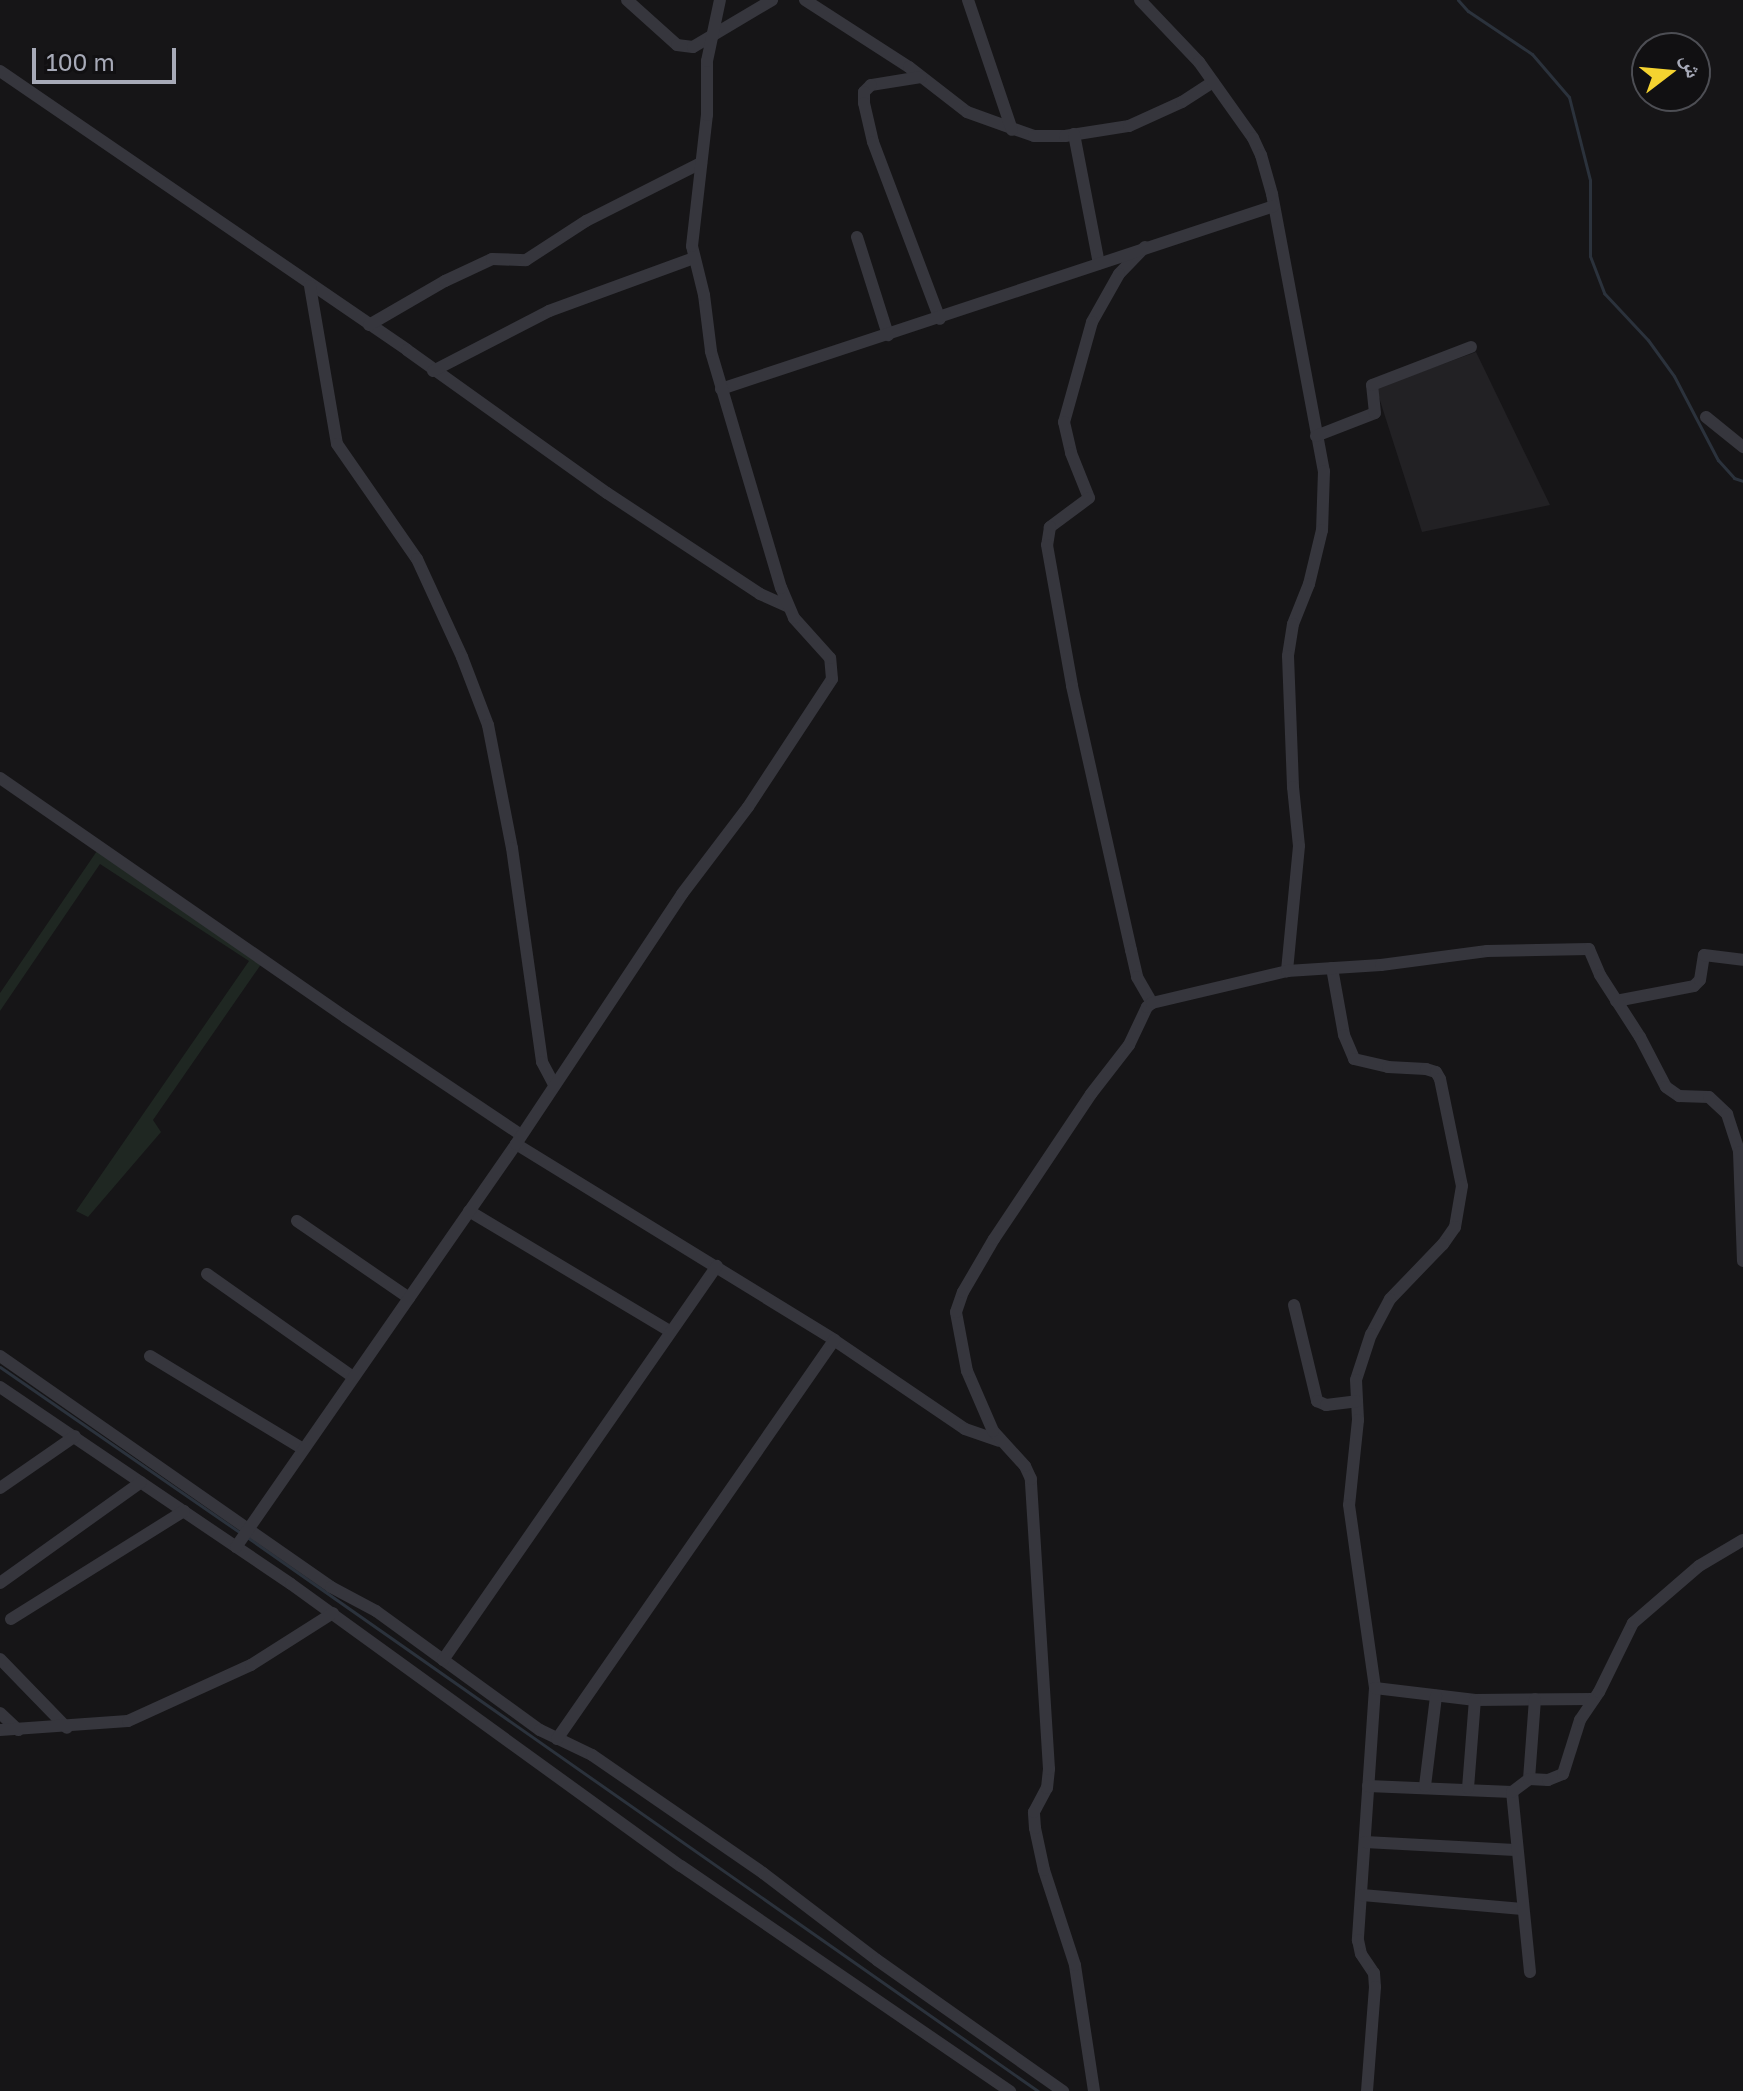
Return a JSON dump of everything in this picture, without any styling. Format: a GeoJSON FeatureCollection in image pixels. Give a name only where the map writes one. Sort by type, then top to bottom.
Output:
{"type":"FeatureCollection","features":[{"type":"Feature","properties":{"kind":"street"},"geometry":{"type":"LineString","coordinates":[[627,0],[677,45],[693,47],[772,0]]}},
{"type":"Feature","properties":{"kind":"street"},"geometry":{"type":"LineString","coordinates":[[243,1538],[519,1140],[682,894],[748,807],[832,679],[830,658],[803,631],[787,606],[721,389],[694,258],[692,227],[707,115],[707,61],[720,0]]}},
{"type":"Feature","properties":{"kind":"street"},"geometry":{"type":"LineString","coordinates":[[805,0],[921,77],[967,112],[1034,136],[1129,126],[1182,102],[1213,82]]}},
{"type":"Feature","properties":{"kind":"street"},"geometry":{"type":"LineString","coordinates":[[968,0],[1012,130]]}},
{"type":"Feature","properties":{"kind":"street"},"geometry":{"type":"LineString","coordinates":[[1140,0],[1173,32],[1253,138],[1274,206],[1325,485],[1322,530],[1309,584],[1293,624],[1288,656],[1293,787],[1299,846],[1287,971]]}},
{"type":"Feature","properties":{"kind":"street"},"geometry":{"type":"LineString","coordinates":[[0,71],[607,493],[760,594],[787,606]]}},
{"type":"Feature","properties":{"kind":"street"},"geometry":{"type":"LineString","coordinates":[[921,77],[871,85],[864,92],[864,103],[873,142],[940,319]]}},
{"type":"Feature","properties":{"kind":"street"},"geometry":{"type":"LineString","coordinates":[[1074,134],[1099,264]]}},
{"type":"Feature","properties":{"kind":"street"},"geometry":{"type":"LineString","coordinates":[[369,325],[445,281],[492,259],[526,260],[586,221],[701,163]]}},
{"type":"Feature","properties":{"kind":"street"},"geometry":{"type":"LineString","coordinates":[[721,389],[1274,206]]}},
{"type":"Feature","properties":{"kind":"street"},"geometry":{"type":"LineString","coordinates":[[857,237],[888,335]]}},
{"type":"Feature","properties":{"kind":"street"},"geometry":{"type":"LineString","coordinates":[[1145,247],[1119,274],[1092,322],[1064,422],[1071,453],[1089,498],[1050,527],[1047,545],[1072,686],[1108,835],[1137,977],[1152,1003]]}},
{"type":"Feature","properties":{"kind":"street"},"geometry":{"type":"LineString","coordinates":[[433,371],[549,311],[694,258]]}},
{"type":"Feature","properties":{"kind":"street"},"geometry":{"type":"LineString","coordinates":[[310,286],[337,444],[417,559],[462,657],[488,725],[512,848],[542,1062],[554,1085]]}},
{"type":"Feature","properties":{"kind":"street"},"geometry":{"type":"LineString","coordinates":[[1316,436],[1375,413],[1372,385],[1471,347]]}},
{"type":"Feature","properties":{"kind":"street"},"geometry":{"type":"LineString","coordinates":[[1706,417],[1743,447]]}},
{"type":"Feature","properties":{"kind":"street"},"geometry":{"type":"LineString","coordinates":[[0,778],[519,1140],[834,1340],[965,1429],[999,1441]]}},
{"type":"Feature","properties":{"kind":"street"},"geometry":{"type":"LineString","coordinates":[[1094,2091],[1075,1965],[1035,1828],[1034,1812],[1047,1788],[1049,1769],[1033,1492],[1025,1466],[999,1441],[967,1371],[957,1322],[958,1302],[994,1239],[1091,1094],[1129,1045],[1143,1013],[1152,1003],[1287,971],[1487,951],[1587,948],[1670,1092],[1709,1097],[1727,1114],[1739,1152],[1743,1261]]}},
{"type":"Feature","properties":{"kind":"street"},"geometry":{"type":"LineString","coordinates":[[1616,1001],[1694,986],[1700,980],[1704,955],[1743,960]]}},
{"type":"Feature","properties":{"kind":"street"},"geometry":{"type":"LineString","coordinates":[[1332,968],[1344,1035],[1354,1059],[1377,1066],[1436,1072],[1462,1186],[1458,1219],[1451,1233],[1390,1299],[1371,1334],[1356,1380],[1349,1505],[1375,1688],[1359,1950],[1370,1964],[1375,1987],[1367,2091]]}},
{"type":"Feature","properties":{"kind":"street"},"geometry":{"type":"LineString","coordinates":[[469,1211],[671,1332]]}},
{"type":"Feature","properties":{"kind":"street"},"geometry":{"type":"LineString","coordinates":[[297,1221],[409,1298]]}},
{"type":"Feature","properties":{"kind":"street"},"geometry":{"type":"LineString","coordinates":[[443,1660],[717,1266]]}},
{"type":"Feature","properties":{"kind":"street"},"geometry":{"type":"LineString","coordinates":[[207,1274],[353,1377]]}},
{"type":"Feature","properties":{"kind":"street"},"geometry":{"type":"LineString","coordinates":[[1294,1305],[1317,1401],[1326,1405],[1357,1401]]}},
{"type":"Feature","properties":{"kind":"street"},"geometry":{"type":"LineString","coordinates":[[557,1739],[834,1340]]}},
{"type":"Feature","properties":{"kind":"street"},"geometry":{"type":"LineString","coordinates":[[0,1356],[243,1538],[333,1613],[681,1866],[1010,2091]]}},
{"type":"Feature","properties":{"kind":"street"},"geometry":{"type":"LineString","coordinates":[[150,1356],[303,1449]]}},
{"type":"Feature","properties":{"kind":"street"},"geometry":{"type":"LineString","coordinates":[[0,1387],[184,1511],[243,1538],[376,1611],[540,1730],[592,1755],[763,1873],[877,1960],[1063,2091]]}},
{"type":"Feature","properties":{"kind":"street"},"geometry":{"type":"LineString","coordinates":[[0,1488],[75,1436]]}},
{"type":"Feature","properties":{"kind":"street"},"geometry":{"type":"LineString","coordinates":[[0,1583],[141,1482]]}},
{"type":"Feature","properties":{"kind":"street"},"geometry":{"type":"LineString","coordinates":[[11,1619],[184,1511]]}},
{"type":"Feature","properties":{"kind":"street"},"geometry":{"type":"LineString","coordinates":[[1368,1786],[1512,1792],[1529,1779],[1548,1780],[1563,1774],[1580,1720],[1640,1615],[1718,1552],[1743,1540]]}},
{"type":"Feature","properties":{"kind":"street"},"geometry":{"type":"LineString","coordinates":[[0,1730],[67,1728],[128,1721],[251,1665],[333,1613]]}},
{"type":"Feature","properties":{"kind":"street"},"geometry":{"type":"LineString","coordinates":[[0,1659],[67,1728]]}},
{"type":"Feature","properties":{"kind":"street"},"geometry":{"type":"LineString","coordinates":[[1375,1688],[1475,1700],[1594,1699]]}},
{"type":"Feature","properties":{"kind":"street"},"geometry":{"type":"LineString","coordinates":[[1425,1786],[1436,1696]]}},
{"type":"Feature","properties":{"kind":"street"},"geometry":{"type":"LineString","coordinates":[[1529,1779],[1535,1699]]}},
{"type":"Feature","properties":{"kind":"street"},"geometry":{"type":"LineString","coordinates":[[1468,1788],[1475,1700]]}},
{"type":"Feature","properties":{"kind":"street"},"geometry":{"type":"LineString","coordinates":[[0,1713],[18,1730]]}},
{"type":"Feature","properties":{"kind":"street"},"geometry":{"type":"LineString","coordinates":[[1512,1792],[1515,1850],[1530,1972]]}},
{"type":"Feature","properties":{"kind":"street"},"geometry":{"type":"LineString","coordinates":[[1365,1842],[1515,1850]]}},
{"type":"Feature","properties":{"kind":"street"},"geometry":{"type":"LineString","coordinates":[[1362,1895],[1522,1909]]}},
{"type":"Feature","properties":{"kind":"shaded area"},"geometry":{"type":"Polygon","coordinates":[[[1476,352],[1550,505],[1422,532],[1376,388],[1476,352]]]}},
{"type":"Feature","properties":{"kind":"shaded area"},"geometry":{"type":"Polygon","coordinates":[[[99,848],[264,960],[153,1120],[161,1132],[88,1217],[76,1211],[249,961],[100,864],[0,1011],[0,993],[99,848]]]}},
{"type":"Feature","properties":{"kind":"waterway"},"geometry":{"type":"LineString","coordinates":[[1458,0],[1468,11],[1532,54],[1569,97],[1590,180],[1590,256],[1604,293],[1648,340],[1674,376],[1718,460],[1734,478],[1743,481]]}},
{"type":"Feature","properties":{"kind":"waterway"},"geometry":{"type":"LineString","coordinates":[[0,1367],[241,1533]]}},
{"type":"Feature","properties":{"kind":"waterway"},"geometry":{"type":"LineString","coordinates":[[247,1537],[1038,2091]]}}]}
